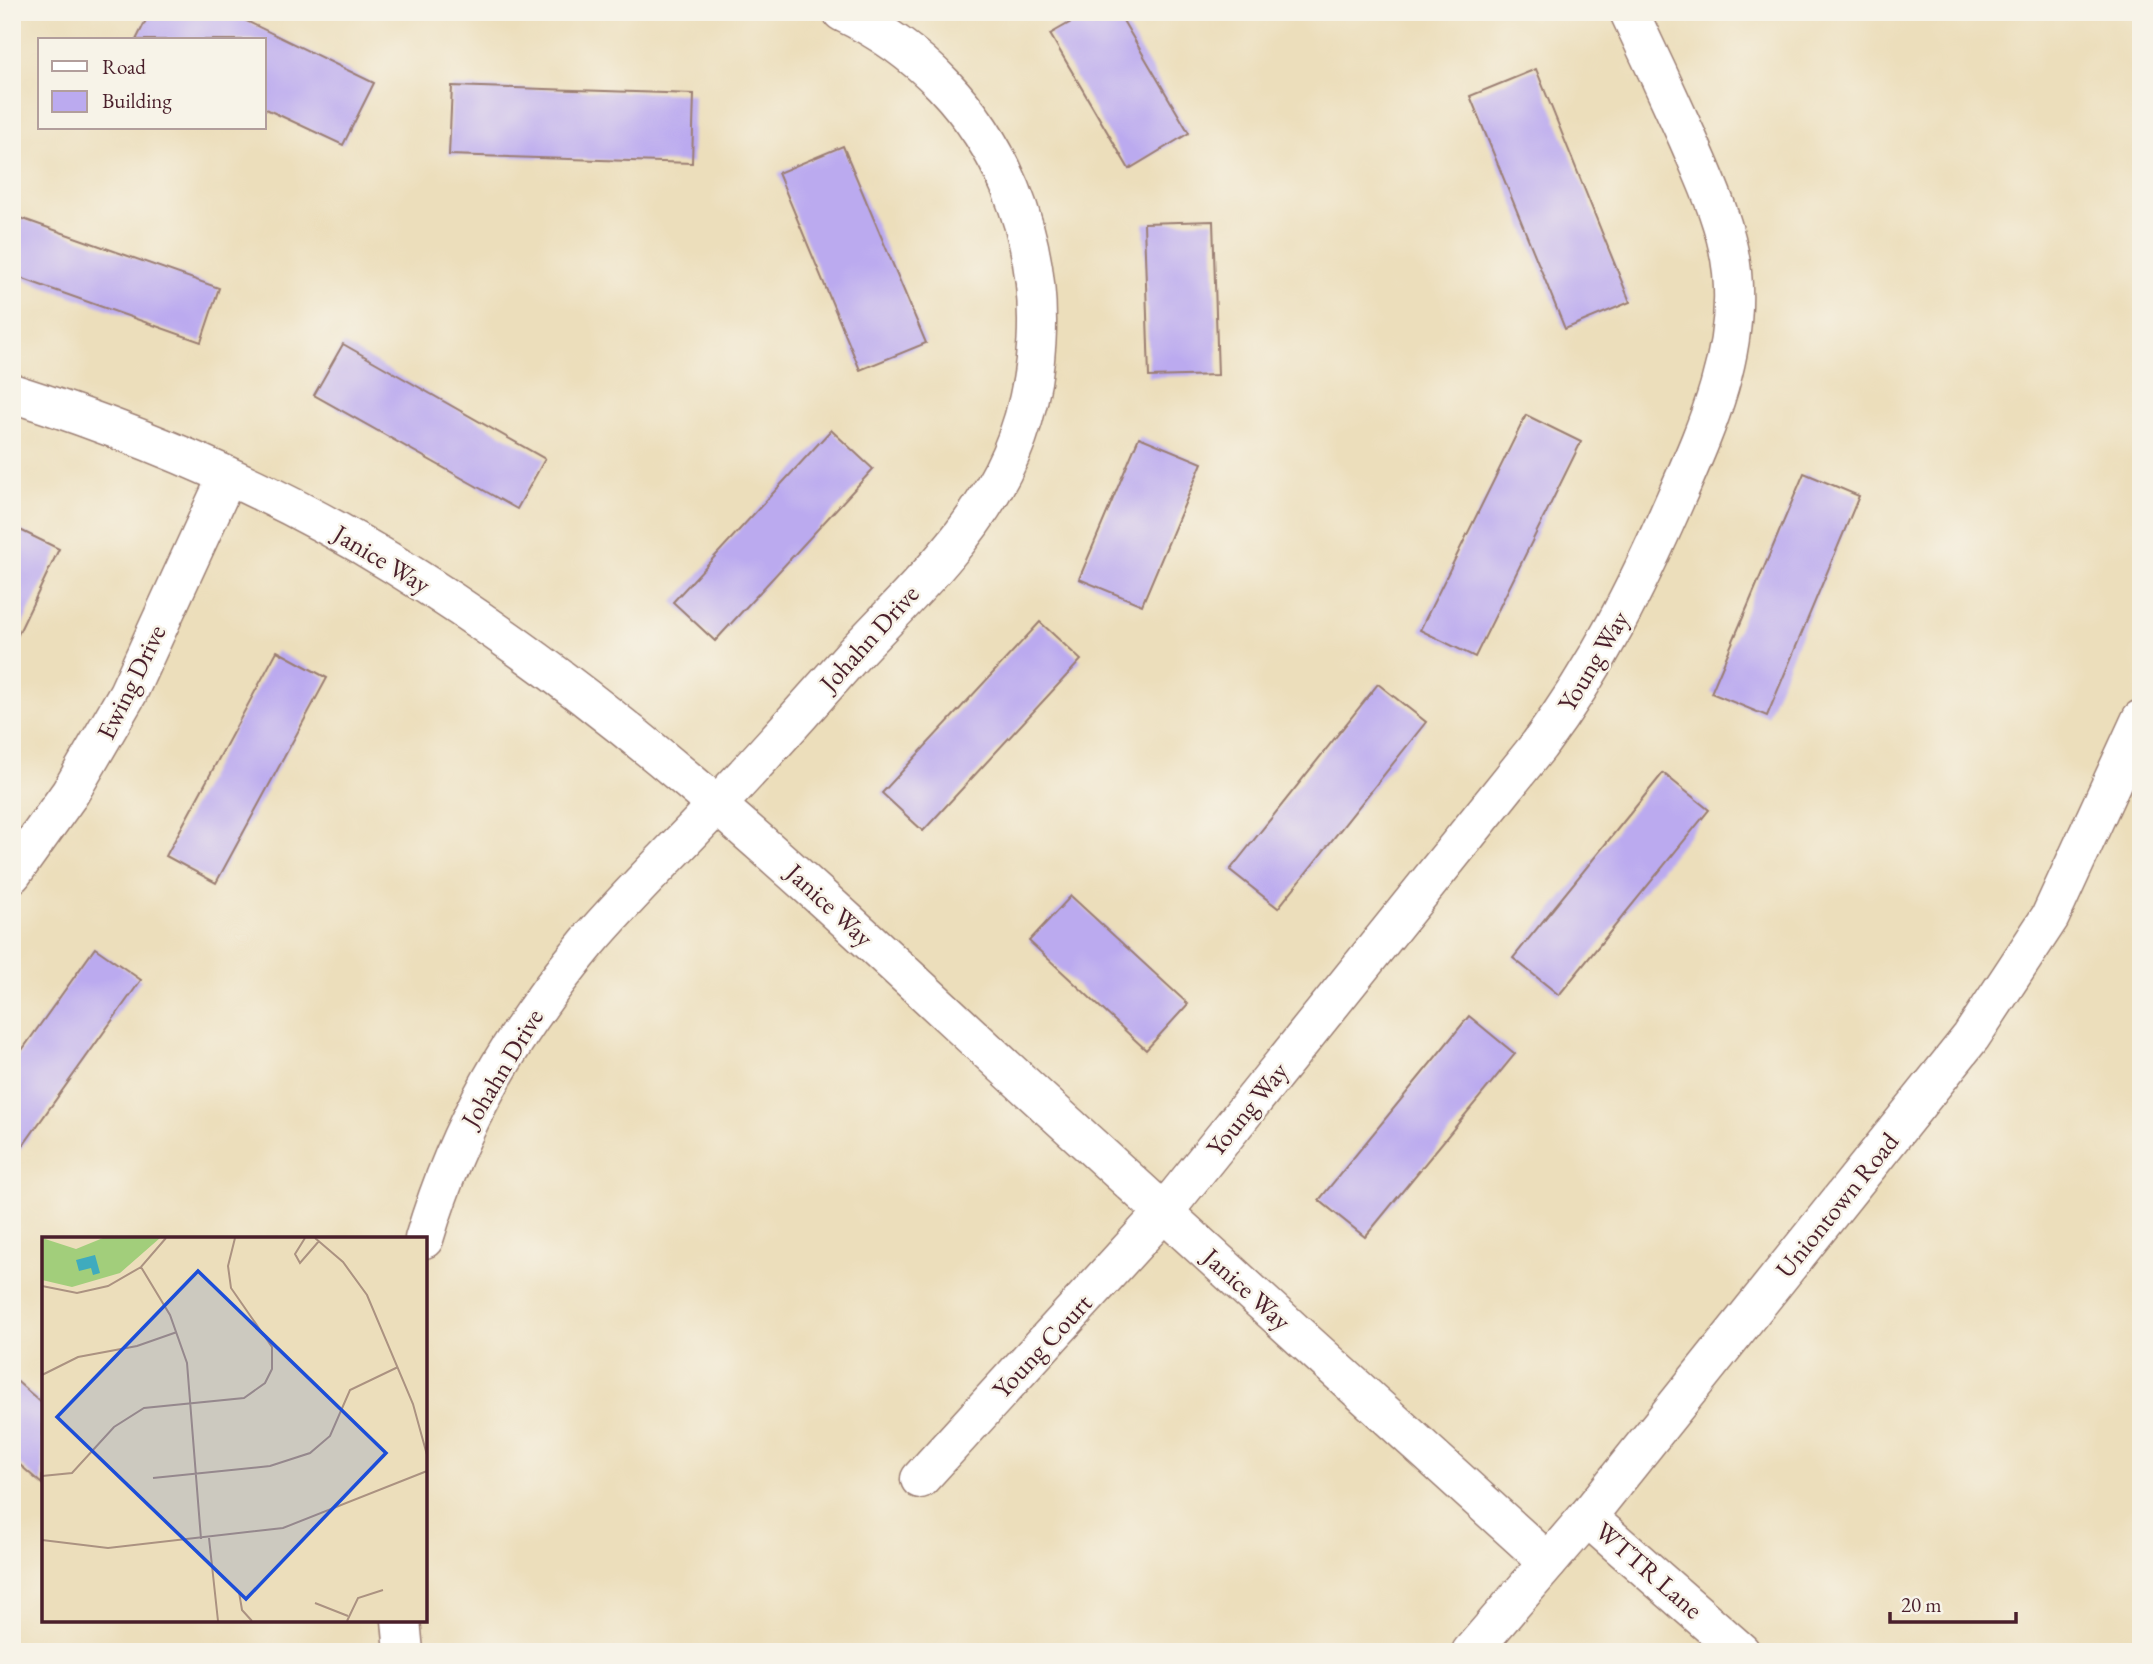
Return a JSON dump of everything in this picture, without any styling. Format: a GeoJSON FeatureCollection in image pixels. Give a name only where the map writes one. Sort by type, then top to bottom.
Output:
{"type":"FeatureCollection","features":[{"type":"Feature","properties":{"kind":"street","name":"Johahn Drive"},"geometry":{"type":"LineString","coordinates":[[425,1237],[438,1192],[467,1120],[515,1037],[589,940],[718,804],[958,539],[994,488],[1023,422],[1037,354],[1037,284],[1027,233],[998,157],[966,107],[923,63],[872,26],[842,12]]}},
{"type":"Feature","properties":{"kind":"street","name":"Young Way"},"geometry":{"type":"LineString","coordinates":[[1163,1213],[1577,693],[1607,643],[1643,573],[1721,388],[1732,326],[1732,272],[1722,220],[1629,12]]}},
{"type":"Feature","properties":{"kind":"street","name":"Janice Way"},"geometry":{"type":"LineString","coordinates":[[12,393],[90,418],[228,477],[332,529],[463,608],[549,668],[718,804],[1548,1562]]}},
{"type":"Feature","properties":{"kind":"street","name":"Ewing Drive"},"geometry":{"type":"LineString","coordinates":[[12,874],[70,793],[122,704],[228,477]]}},
{"type":"Feature","properties":{"kind":"street","name":"Uniontown Road"},"geometry":{"type":"LineString","coordinates":[[1471,1652],[1587,1517],[1971,1037],[2050,916],[2141,719]]}},
{"type":"Feature","properties":{"kind":"street","name":"Young Court"},"geometry":{"type":"LineString","coordinates":[[920,1479],[1163,1213]]}},
{"type":"Feature","properties":{"kind":"street","name":"WTTR Lane"},"geometry":{"type":"LineString","coordinates":[[1587,1517],[1741,1652]]}},
{"type":"Feature","properties":{"kind":"street"},"geometry":{"type":"LineString","coordinates":[[401,1622],[404,1652]]}},
{"type":"Feature","properties":{"kind":"building"},"geometry":{"type":"Polygon","coordinates":[[[150,12],[228,12],[374,83],[343,145],[266,109],[266,38],[137,38],[150,12]]]}},
{"type":"Feature","properties":{"kind":"building"},"geometry":{"type":"Polygon","coordinates":[[[1089,12],[1118,12],[1189,133],[1129,169],[1050,34],[1089,12]]]}},
{"type":"Feature","properties":{"kind":"building"},"geometry":{"type":"Polygon","coordinates":[[[1536,69],[1630,302],[1565,329],[1470,96],[1536,69]]]}},
{"type":"Feature","properties":{"kind":"building"},"geometry":{"type":"Polygon","coordinates":[[[452,86],[694,94],[692,163],[449,155],[452,86]]]}},
{"type":"Feature","properties":{"kind":"building"},"geometry":{"type":"Polygon","coordinates":[[[843,146],[926,343],[860,370],[778,173],[843,146]]]}},
{"type":"Feature","properties":{"kind":"building"},"geometry":{"type":"Polygon","coordinates":[[[12,215],[219,288],[201,342],[12,275],[12,215]]]}},
{"type":"Feature","properties":{"kind":"building"},"geometry":{"type":"Polygon","coordinates":[[[1213,221],[1218,375],[1149,377],[1144,223],[1213,221]]]}},
{"type":"Feature","properties":{"kind":"building"},"geometry":{"type":"Polygon","coordinates":[[[343,344],[545,459],[517,509],[314,395],[343,344]]]}},
{"type":"Feature","properties":{"kind":"building"},"geometry":{"type":"Polygon","coordinates":[[[1526,415],[1581,442],[1475,657],[1420,630],[1526,415]]]}},
{"type":"Feature","properties":{"kind":"building"},"geometry":{"type":"Polygon","coordinates":[[[831,430],[873,469],[715,641],[673,602],[831,430]]]}},
{"type":"Feature","properties":{"kind":"building"},"geometry":{"type":"Polygon","coordinates":[[[1139,437],[1202,463],[1142,605],[1079,579],[1139,437]]]}},
{"type":"Feature","properties":{"kind":"building"},"geometry":{"type":"Polygon","coordinates":[[[1804,473],[1859,496],[1767,716],[1711,693],[1804,473]]]}},
{"type":"Feature","properties":{"kind":"building"},"geometry":{"type":"Polygon","coordinates":[[[12,526],[59,549],[12,647],[12,526]]]}},
{"type":"Feature","properties":{"kind":"building"},"geometry":{"type":"Polygon","coordinates":[[[1040,622],[1081,660],[923,831],[882,793],[1040,622]]]}},
{"type":"Feature","properties":{"kind":"building"},"geometry":{"type":"Polygon","coordinates":[[[277,651],[327,678],[216,883],[166,856],[277,651]]]}},
{"type":"Feature","properties":{"kind":"building"},"geometry":{"type":"Polygon","coordinates":[[[1378,684],[1426,722],[1278,908],[1230,870],[1378,684]]]}},
{"type":"Feature","properties":{"kind":"building"},"geometry":{"type":"Polygon","coordinates":[[[1663,773],[1709,810],[1559,995],[1513,958],[1663,773]]]}},
{"type":"Feature","properties":{"kind":"building"},"geometry":{"type":"Polygon","coordinates":[[[1071,896],[1188,1004],[1146,1050],[1029,941],[1071,896]]]}},
{"type":"Feature","properties":{"kind":"building"},"geometry":{"type":"Polygon","coordinates":[[[95,948],[141,980],[12,1161],[12,1064],[95,948]]]}},
{"type":"Feature","properties":{"kind":"building"},"geometry":{"type":"Polygon","coordinates":[[[1469,1016],[1515,1054],[1365,1237],[1319,1200],[1469,1016]]]}},
{"type":"Feature","properties":{"kind":"building"},"geometry":{"type":"Polygon","coordinates":[[[12,1377],[42,1403],[42,1484],[12,1458],[12,1377]]]}}]}
